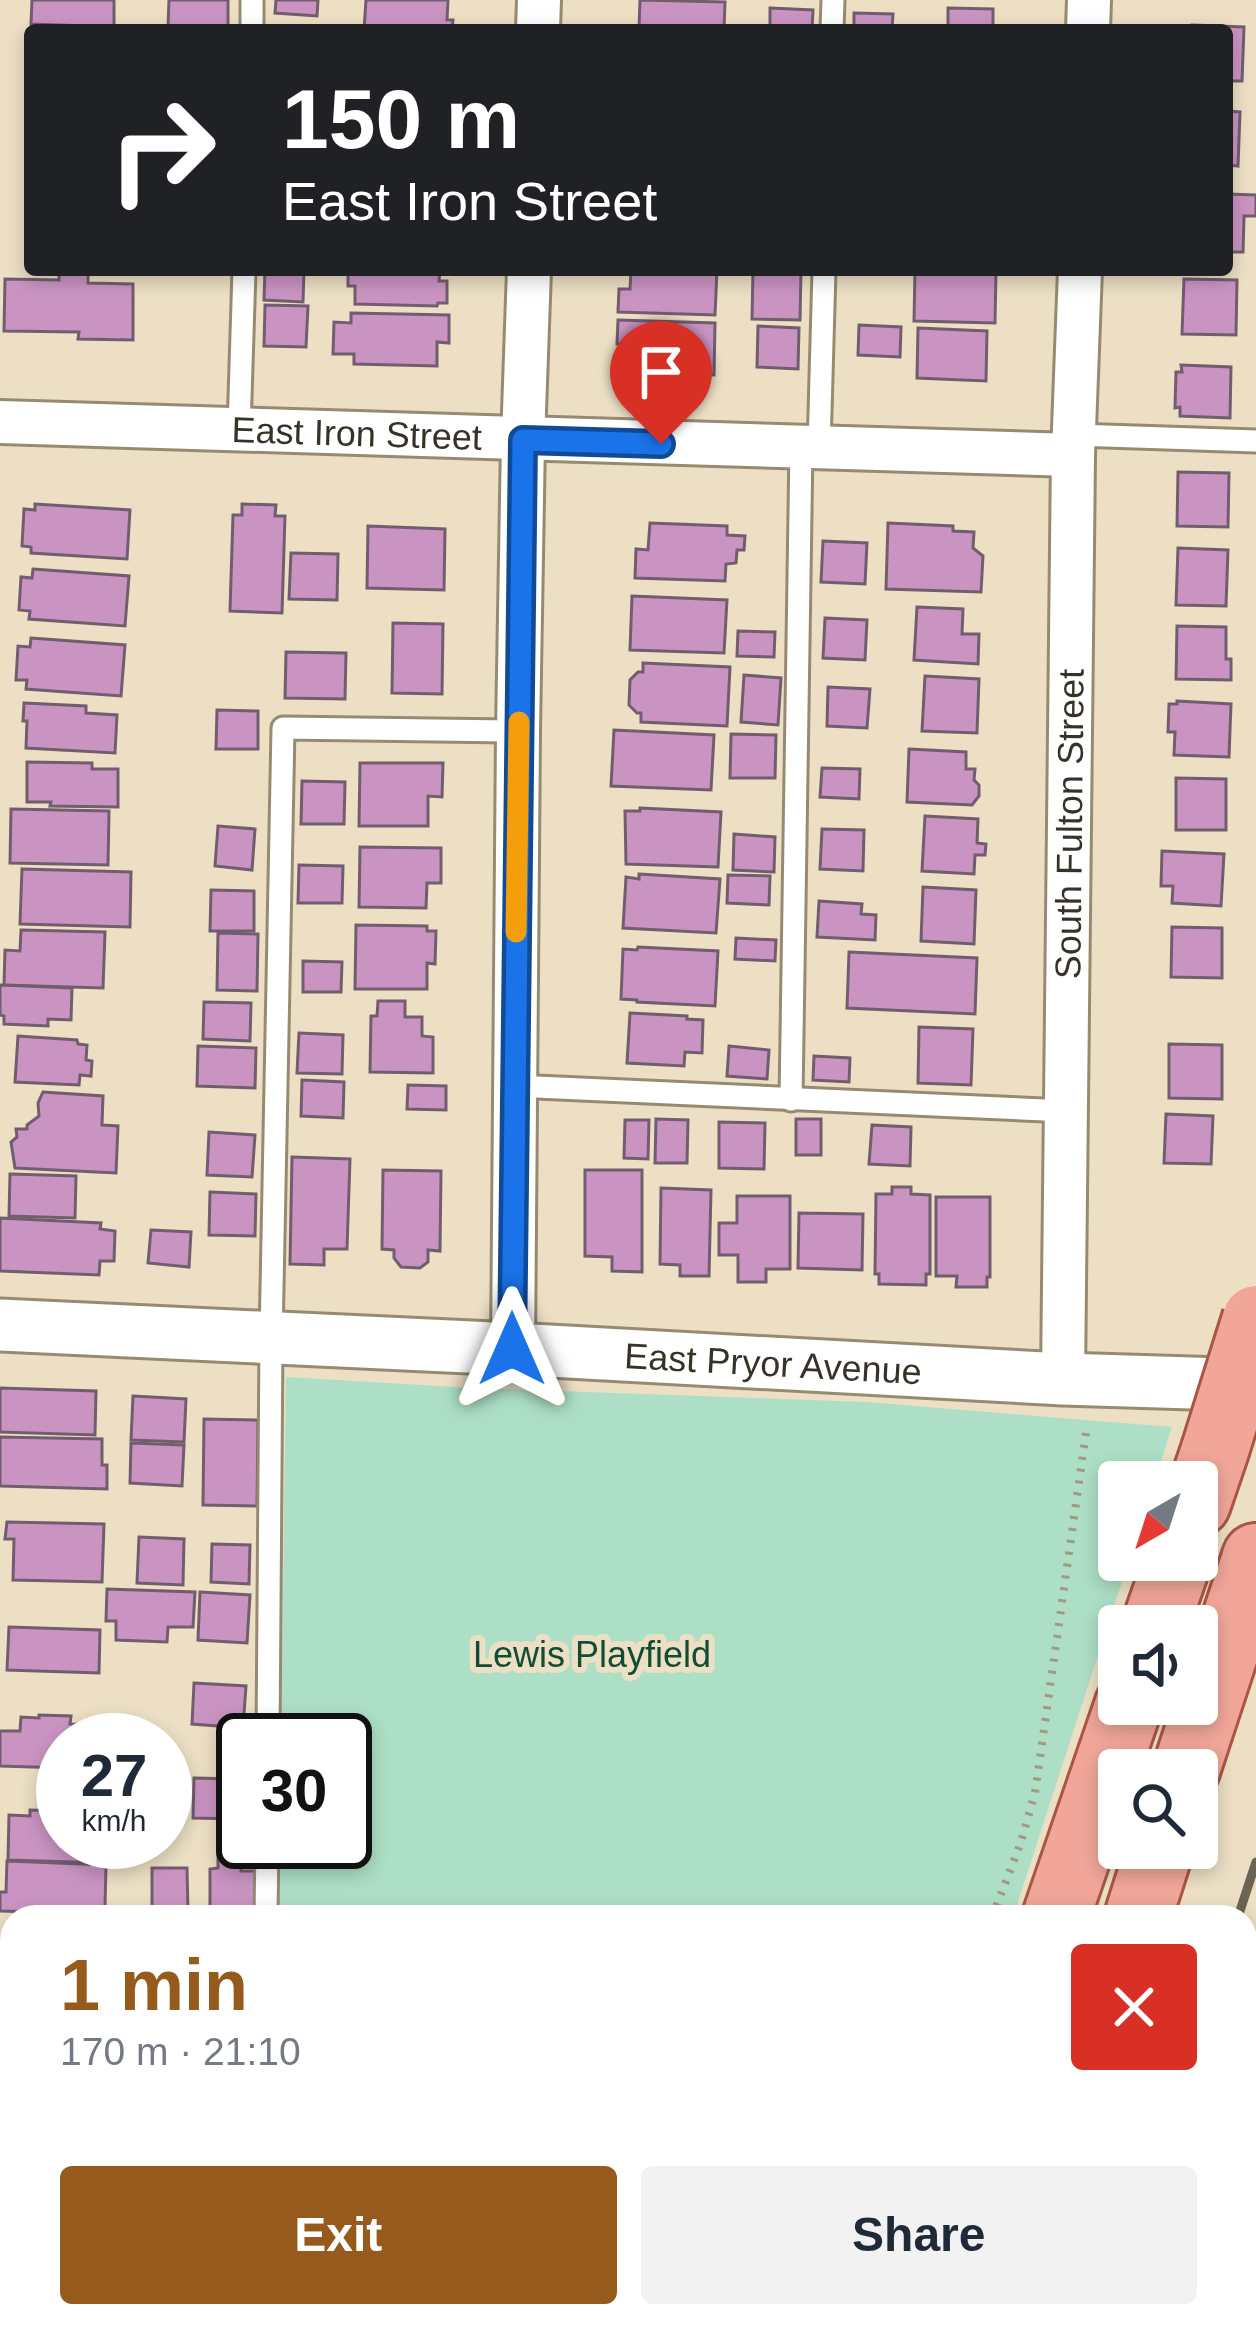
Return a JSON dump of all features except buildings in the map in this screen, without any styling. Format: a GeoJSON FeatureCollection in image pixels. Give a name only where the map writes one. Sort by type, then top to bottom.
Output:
{"type":"FeatureCollection","features":[{"type":"Feature","properties":{"kind":"main road"},"geometry":{"type":"LineString","coordinates":[[1211,1461],[1256,1319]]}},
{"type":"Feature","properties":{"kind":"main road"},"geometry":{"type":"LineString","coordinates":[[1193,1749],[1256,1557]]}},
{"type":"Feature","properties":{"kind":"main road"},"geometry":{"type":"LineString","coordinates":[[1060,1905],[1122,1725]]}},
{"type":"Feature","properties":{"kind":"main road"},"geometry":{"type":"LineString","coordinates":[[1142,1905],[1153,1869]]}},
{"type":"Feature","properties":{"kind":"street"},"geometry":{"type":"LineString","coordinates":[[512,1349],[518,731],[529,276]]}},
{"type":"Feature","properties":{"kind":"street","name":"South Fulton Street"},"geometry":{"type":"LineString","coordinates":[[1063,1378],[1080,276]]}},
{"type":"Feature","properties":{"kind":"street","name":"East Iron Street"},"geometry":{"type":"LineString","coordinates":[[0,422],[810,447],[1074,445]]}},
{"type":"Feature","properties":{"kind":"street","name":"East Pryor Avenue"},"geometry":{"type":"LineString","coordinates":[[0,1325],[1256,1384]]}},
{"type":"Feature","properties":{"kind":"lane"},"geometry":{"type":"LineString","coordinates":[[239,430],[244,276]]}},
{"type":"Feature","properties":{"kind":"lane"},"geometry":{"type":"LineString","coordinates":[[791,1100],[810,447],[824,276]]}},
{"type":"Feature","properties":{"kind":"lane"},"geometry":{"type":"LineString","coordinates":[[1074,445],[1256,440]]}},
{"type":"Feature","properties":{"kind":"lane"},"geometry":{"type":"LineString","coordinates":[[268,1713],[283,728],[518,731]]}},
{"type":"Feature","properties":{"kind":"lane"},"geometry":{"type":"LineString","coordinates":[[514,1087],[1067,1111]]}},
{"type":"Feature","properties":{"kind":"lane"},"geometry":{"type":"LineString","coordinates":[[266,1905],[267,1869]]}},
{"type":"Feature","properties":{"kind":"path"},"geometry":{"type":"LineString","coordinates":[[997,1905],[1035,1793],[1086,1433]]}},
{"type":"Feature","properties":{"kind":"green space","name":"Lewis Playfield"},"geometry":{"type":"Polygon","coordinates":[[[286,1377],[866,1402],[1172,1427],[1161,1461],[1098,1461],[1098,1581],[1122,1581],[1114,1605],[1098,1605],[1098,1655],[1017,1905],[278,1905],[279,1869],[372,1869],[372,1713],[281,1713],[286,1377]]]}},
{"type":"Feature","properties":{"kind":"railway"},"geometry":{"type":"LineString","coordinates":[[1242,1905],[1256,1862]]}},
{"type":"Feature","properties":{"kind":"slow traffic"},"geometry":{"type":"LineString","coordinates":[[516,932],[519,722]]}},
{"type":"Feature","properties":{"kind":"route"},"geometry":{"type":"LineString","coordinates":[[512,1349],[523,440],[661,444]]}}]}
